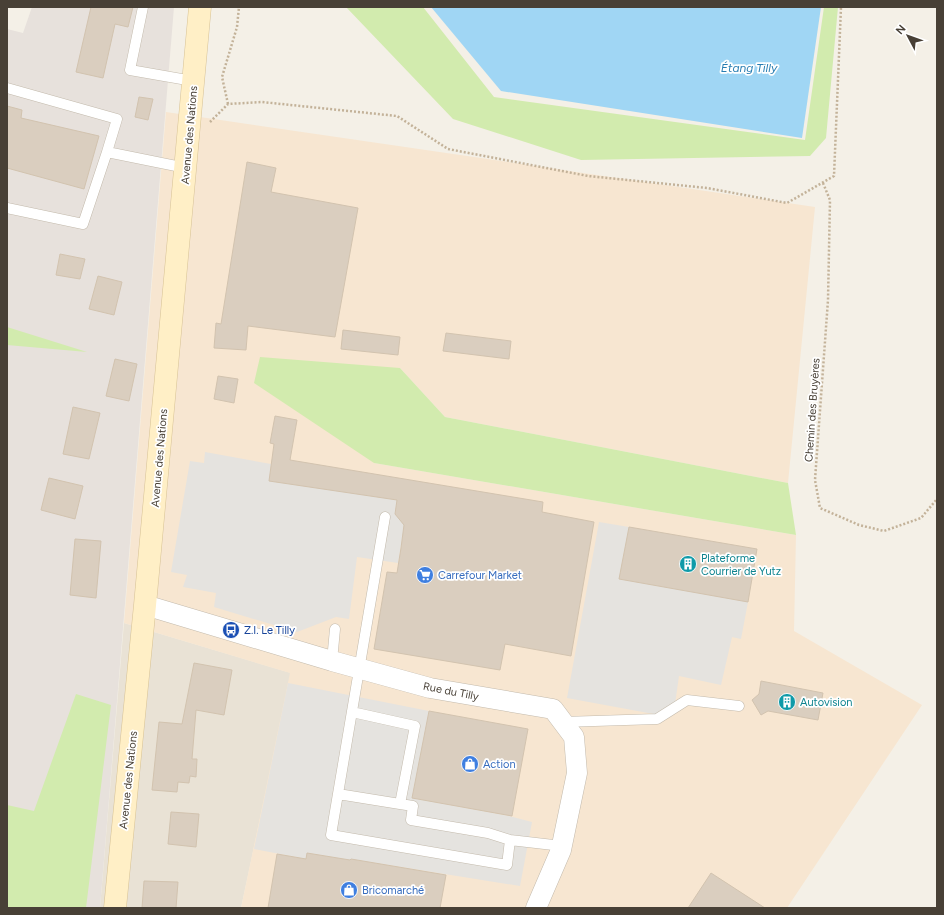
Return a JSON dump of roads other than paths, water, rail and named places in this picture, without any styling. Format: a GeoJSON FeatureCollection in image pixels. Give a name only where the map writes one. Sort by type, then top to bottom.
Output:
{"type":"FeatureCollection","features":[{"type":"Feature","properties":{"kind":"main road","name":"Avenue des Nations"},"geometry":{"type":"LineString","coordinates":[[115,908],[145,605],[200,7]]}},
{"type":"Feature","properties":{"kind":"street","name":"Rue du Tilly"},"geometry":{"type":"LineString","coordinates":[[145,605],[332,661],[430,688],[553,709],[574,737],[576,772],[562,846],[536,908]]}},
{"type":"Feature","properties":{"kind":"lane"},"geometry":{"type":"LineString","coordinates":[[143,7],[130,70],[194,81]]}},
{"type":"Feature","properties":{"kind":"lane"},"geometry":{"type":"LineString","coordinates":[[7,88],[117,119],[83,224],[7,208]]}},
{"type":"Feature","properties":{"kind":"lane"},"geometry":{"type":"LineString","coordinates":[[107,152],[186,168]]}},
{"type":"Feature","properties":{"kind":"lane"},"geometry":{"type":"LineString","coordinates":[[385,517],[331,835],[507,865],[510,840]]}},
{"type":"Feature","properties":{"kind":"lane"},"geometry":{"type":"LineString","coordinates":[[332,661],[335,629]]}},
{"type":"Feature","properties":{"kind":"lane"},"geometry":{"type":"LineString","coordinates":[[563,722],[657,719],[686,700],[739,706]]}},
{"type":"Feature","properties":{"kind":"lane"},"geometry":{"type":"LineString","coordinates":[[352,712],[415,726],[400,804]]}},
{"type":"Feature","properties":{"kind":"lane"},"geometry":{"type":"LineString","coordinates":[[338,794],[414,806],[411,820],[488,832],[510,840],[562,846]]}},
{"type":"Feature","properties":{"kind":"water","name":"Étang Tilly"},"geometry":{"type":"Polygon","coordinates":[[[431,7],[821,7],[802,138],[501,91],[431,7]]]}},
{"type":"Feature","properties":{"kind":"place","name":"Plateforme Courrier de Yutz"},"geometry":{"type":"Point","coordinates":[688,564]}},
{"type":"Feature","properties":{"kind":"place","name":"Carrefour Market"},"geometry":{"type":"Point","coordinates":[425,575]}},
{"type":"Feature","properties":{"kind":"place","name":"Z.I. Le Tilly"},"geometry":{"type":"Point","coordinates":[231,630]}},
{"type":"Feature","properties":{"kind":"place","name":"Autovision"},"geometry":{"type":"Point","coordinates":[787,702]}},
{"type":"Feature","properties":{"kind":"place","name":"Action"},"geometry":{"type":"Point","coordinates":[470,764]}},
{"type":"Feature","properties":{"kind":"place","name":"Bricomarché"},"geometry":{"type":"Point","coordinates":[349,890]}}]}
